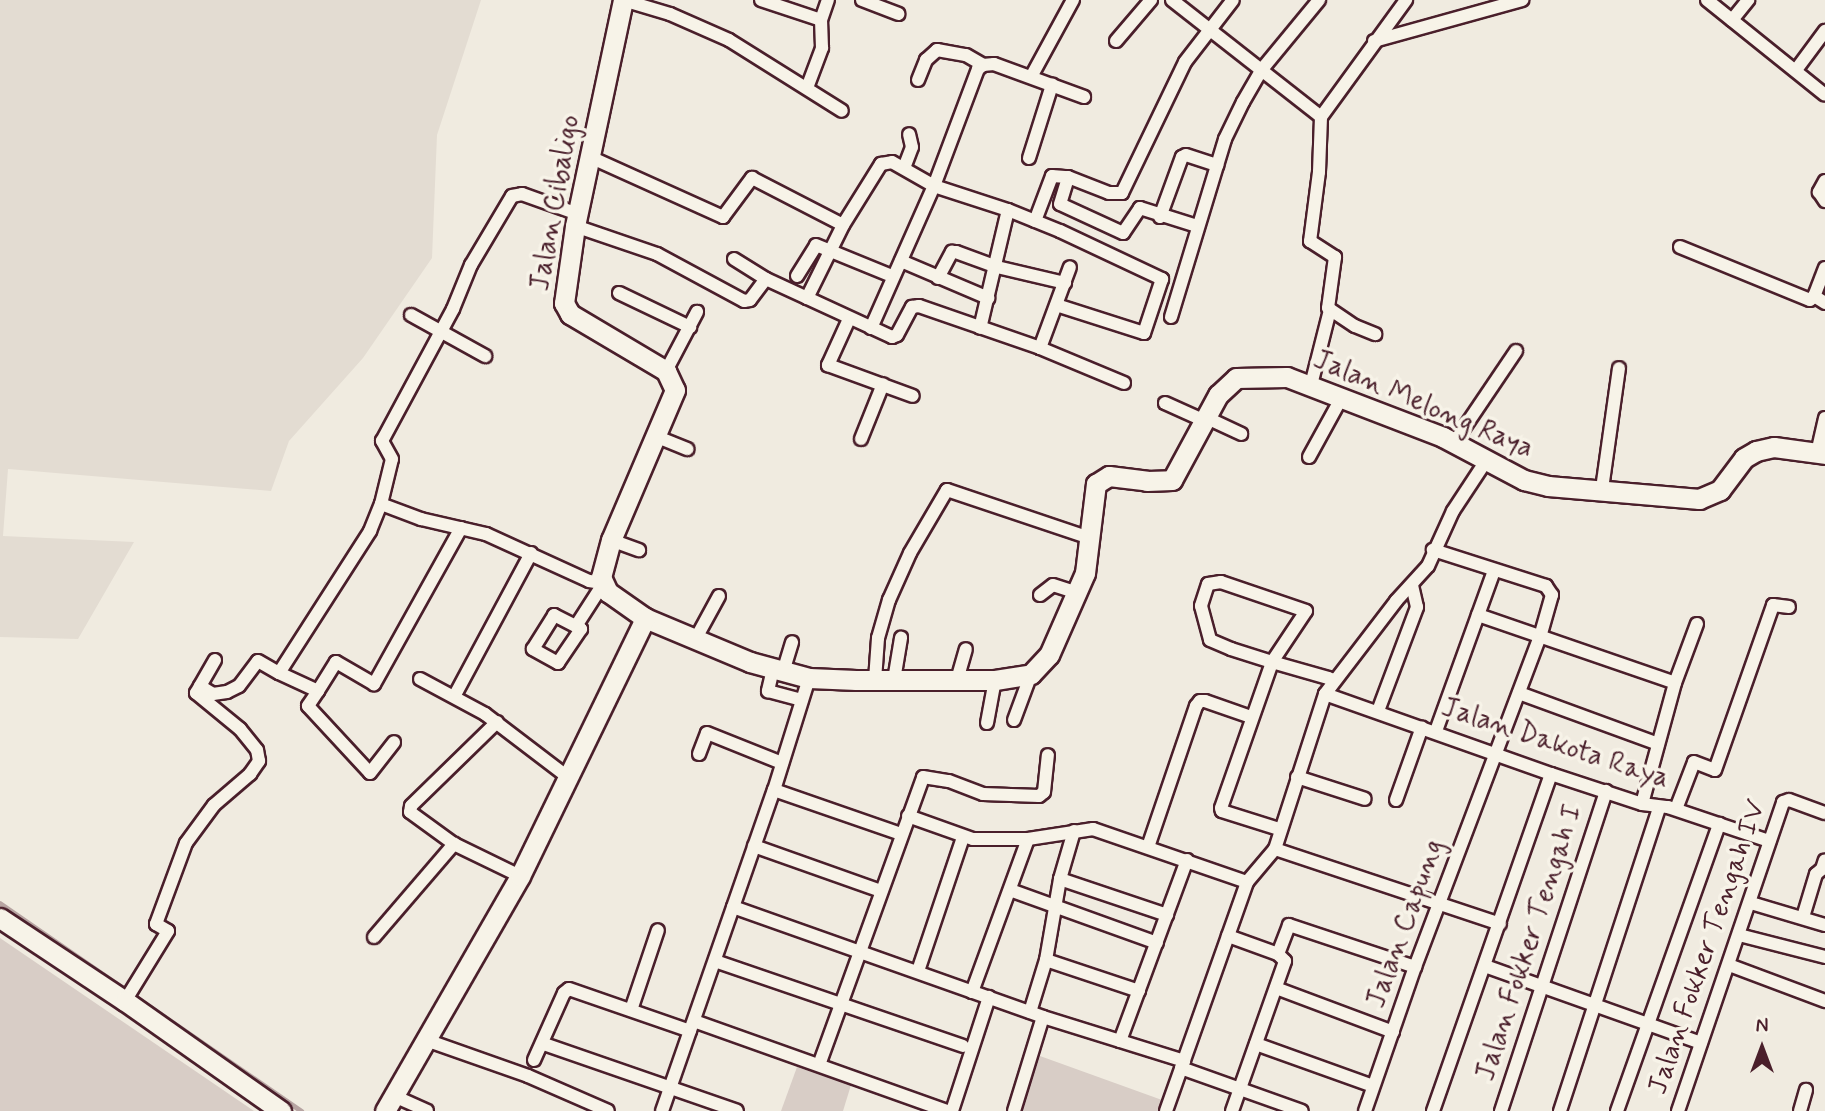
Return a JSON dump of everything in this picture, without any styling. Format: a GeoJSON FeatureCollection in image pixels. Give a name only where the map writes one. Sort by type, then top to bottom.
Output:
{"type":"FeatureCollection","features":[{"type":"Feature","properties":{"kind":"main road","name":"Jalan Cibaligo"},"geometry":{"type":"LineString","coordinates":[[623,0],[576,220],[564,293],[566,309],[578,319],[666,371]]}},
{"type":"Feature","properties":{"kind":"main road"},"geometry":{"type":"LineString","coordinates":[[666,371],[675,390],[611,540],[601,571],[602,584],[646,618],[695,640],[778,671],[809,678],[995,680],[1031,674]]}},
{"type":"Feature","properties":{"kind":"main road","name":"Jalan Melong Raya"},"geometry":{"type":"LineString","coordinates":[[1031,674],[1049,654],[1078,593],[1090,538],[1096,484],[1109,477],[1147,481],[1172,480],[1210,420],[1224,386],[1236,378],[1273,375],[1311,385],[1454,443],[1537,484],[1699,499],[1720,490],[1744,458],[1756,451],[1774,447],[1821,454]]}},
{"type":"Feature","properties":{"kind":"main road"},"geometry":{"type":"LineString","coordinates":[[390,1104],[520,876],[569,778],[591,725],[646,618]]}},
{"type":"Feature","properties":{"kind":"main road"},"geometry":{"type":"LineString","coordinates":[[0,918],[129,995],[281,1111]]}},
{"type":"Feature","properties":{"kind":"street"},"geometry":{"type":"LineString","coordinates":[[623,0],[670,14],[729,40],[842,111]]}},
{"type":"Feature","properties":{"kind":"street"},"geometry":{"type":"LineString","coordinates":[[761,0],[821,20]]}},
{"type":"Feature","properties":{"kind":"street"},"geometry":{"type":"LineString","coordinates":[[807,88],[822,48],[821,20],[827,0]]}},
{"type":"Feature","properties":{"kind":"street"},"geometry":{"type":"LineString","coordinates":[[862,0],[898,14]]}},
{"type":"Feature","properties":{"kind":"street"},"geometry":{"type":"LineString","coordinates":[[1031,77],[1073,0]]}},
{"type":"Feature","properties":{"kind":"street"},"geometry":{"type":"LineString","coordinates":[[1116,41],[1151,0]]}},
{"type":"Feature","properties":{"kind":"street"},"geometry":{"type":"LineString","coordinates":[[1172,0],[1263,68],[1284,90],[1321,117]]}},
{"type":"Feature","properties":{"kind":"street"},"geometry":{"type":"LineString","coordinates":[[1035,221],[1052,176],[1068,177],[1120,194],[1185,62],[1233,0]]}},
{"type":"Feature","properties":{"kind":"street"},"geometry":{"type":"LineString","coordinates":[[1171,317],[1217,165],[1243,102],[1263,68],[1319,0]]}},
{"type":"Feature","properties":{"kind":"street"},"geometry":{"type":"LineString","coordinates":[[1375,334],[1330,310],[1326,304],[1335,272],[1335,257],[1309,238],[1319,172],[1321,117],[1406,0]]}},
{"type":"Feature","properties":{"kind":"street"},"geometry":{"type":"LineString","coordinates":[[1471,0],[1484,10]]}},
{"type":"Feature","properties":{"kind":"street"},"geometry":{"type":"LineString","coordinates":[[1374,41],[1521,0]]}},
{"type":"Feature","properties":{"kind":"street"},"geometry":{"type":"LineString","coordinates":[[1707,0],[1825,95]]}},
{"type":"Feature","properties":{"kind":"street"},"geometry":{"type":"LineString","coordinates":[[1732,20],[1748,0]]}},
{"type":"Feature","properties":{"kind":"street"},"geometry":{"type":"LineString","coordinates":[[1796,70],[1825,31]]}},
{"type":"Feature","properties":{"kind":"street"},"geometry":{"type":"LineString","coordinates":[[918,80],[926,60],[937,50],[967,55],[984,65]]}},
{"type":"Feature","properties":{"kind":"street"},"geometry":{"type":"LineString","coordinates":[[871,328],[934,186],[978,69],[994,64],[1084,97]]}},
{"type":"Feature","properties":{"kind":"street"},"geometry":{"type":"LineString","coordinates":[[1029,158],[1052,85]]}},
{"type":"Feature","properties":{"kind":"street"},"geometry":{"type":"LineString","coordinates":[[904,168],[912,147],[909,134]]}},
{"type":"Feature","properties":{"kind":"street"},"geometry":{"type":"LineString","coordinates":[[1160,217],[1182,157],[1186,155],[1217,165]]}},
{"type":"Feature","properties":{"kind":"street"},"geometry":{"type":"LineString","coordinates":[[590,157],[723,217],[752,178],[843,225]]}},
{"type":"Feature","properties":{"kind":"street"},"geometry":{"type":"LineString","coordinates":[[807,298],[843,225],[881,164],[892,162],[934,186],[1035,221],[1162,279],[1145,333],[1056,305]]}},
{"type":"Feature","properties":{"kind":"street"},"geometry":{"type":"LineString","coordinates":[[1068,177],[1060,204],[1062,208],[1123,233],[1140,208],[1160,217],[1197,226]]}},
{"type":"Feature","properties":{"kind":"street"},"geometry":{"type":"LineString","coordinates":[[1825,181],[1819,192],[1825,201]]}},
{"type":"Feature","properties":{"kind":"street"},"geometry":{"type":"LineString","coordinates":[[279,673],[370,531],[381,504],[391,459],[382,442],[440,332],[471,265],[512,196],[522,194],[657,254],[746,302],[766,279]]}},
{"type":"Feature","properties":{"kind":"street"},"geometry":{"type":"LineString","coordinates":[[980,328],[997,267],[1008,210]]}},
{"type":"Feature","properties":{"kind":"street"},"geometry":{"type":"LineString","coordinates":[[797,276],[816,245],[892,276]]}},
{"type":"Feature","properties":{"kind":"street"},"geometry":{"type":"LineString","coordinates":[[1680,247],[1810,300],[1820,300],[1825,268]]}},
{"type":"Feature","properties":{"kind":"street"},"geometry":{"type":"LineString","coordinates":[[938,278],[954,252],[997,267],[1065,283]]}},
{"type":"Feature","properties":{"kind":"street"},"geometry":{"type":"LineString","coordinates":[[734,260],[766,279],[849,319],[896,337],[915,306],[1040,348],[1124,383]]}},
{"type":"Feature","properties":{"kind":"street"},"geometry":{"type":"LineString","coordinates":[[901,261],[988,298]]}},
{"type":"Feature","properties":{"kind":"street"},"geometry":{"type":"LineString","coordinates":[[1040,348],[1070,267]]}},
{"type":"Feature","properties":{"kind":"street"},"geometry":{"type":"LineString","coordinates":[[620,293],[690,327]]}},
{"type":"Feature","properties":{"kind":"street"},"geometry":{"type":"LineString","coordinates":[[1311,385],[1330,310]]}},
{"type":"Feature","properties":{"kind":"street"},"geometry":{"type":"LineString","coordinates":[[666,371],[697,312]]}},
{"type":"Feature","properties":{"kind":"street"},"geometry":{"type":"LineString","coordinates":[[411,315],[485,356]]}},
{"type":"Feature","properties":{"kind":"street"},"geometry":{"type":"LineString","coordinates":[[849,319],[828,365],[913,396]]}},
{"type":"Feature","properties":{"kind":"street"},"geometry":{"type":"LineString","coordinates":[[1454,443],[1516,351]]}},
{"type":"Feature","properties":{"kind":"street"},"geometry":{"type":"LineString","coordinates":[[1602,489],[1619,368]]}},
{"type":"Feature","properties":{"kind":"street"},"geometry":{"type":"LineString","coordinates":[[861,439],[883,384]]}},
{"type":"Feature","properties":{"kind":"street"},"geometry":{"type":"LineString","coordinates":[[1309,457],[1342,397]]}},
{"type":"Feature","properties":{"kind":"street"},"geometry":{"type":"LineString","coordinates":[[1165,403],[1241,434]]}},
{"type":"Feature","properties":{"kind":"street"},"geometry":{"type":"LineString","coordinates":[[1821,454],[1825,418]]}},
{"type":"Feature","properties":{"kind":"street"},"geometry":{"type":"LineString","coordinates":[[655,436],[687,449]]}},
{"type":"Feature","properties":{"kind":"street"},"geometry":{"type":"LineString","coordinates":[[1166,1111],[1247,882],[1275,849],[1279,829],[1325,694],[1428,566],[1453,511],[1486,461]]}},
{"type":"Feature","properties":{"kind":"street"},"geometry":{"type":"LineString","coordinates":[[885,680],[878,638],[889,600],[910,553],[947,490],[1090,538]]}},
{"type":"Feature","properties":{"kind":"street"},"geometry":{"type":"LineString","coordinates":[[381,504],[421,519],[486,534],[589,581],[602,584],[576,626]]}},
{"type":"Feature","properties":{"kind":"street"},"geometry":{"type":"LineString","coordinates":[[394,741],[370,773],[309,706],[336,662],[374,684],[461,528]]}},
{"type":"Feature","properties":{"kind":"street"},"geometry":{"type":"LineString","coordinates":[[611,540],[639,550]]}},
{"type":"Feature","properties":{"kind":"street"},"geometry":{"type":"LineString","coordinates":[[1433,550],[1494,571],[1436,731]]}},
{"type":"Feature","properties":{"kind":"street"},"geometry":{"type":"LineString","coordinates":[[455,695],[531,553]]}},
{"type":"Feature","properties":{"kind":"street","name":"Jalan Capung"},"geometry":{"type":"LineString","coordinates":[[1365,1111],[1494,753],[1540,637],[1552,595],[1550,589],[1494,571]]}},
{"type":"Feature","properties":{"kind":"street"},"geometry":{"type":"LineString","coordinates":[[1279,829],[1221,810],[1272,662],[1306,611],[1221,582],[1208,584],[1202,599],[1210,640],[1272,662],[1334,680]]}},
{"type":"Feature","properties":{"kind":"street"},"geometry":{"type":"LineString","coordinates":[[1041,595],[1053,585],[1078,593]]}},
{"type":"Feature","properties":{"kind":"street"},"geometry":{"type":"LineString","coordinates":[[1378,711],[1417,607],[1412,585]]}},
{"type":"Feature","properties":{"kind":"street"},"geometry":{"type":"LineString","coordinates":[[695,640],[719,596]]}},
{"type":"Feature","properties":{"kind":"street"},"geometry":{"type":"LineString","coordinates":[[1676,809],[1693,762],[1715,770],[1773,605],[1789,607]]}},
{"type":"Feature","properties":{"kind":"street"},"geometry":{"type":"LineString","coordinates":[[1479,615],[1676,685]]}},
{"type":"Feature","properties":{"kind":"street"},"geometry":{"type":"LineString","coordinates":[[1642,804],[1676,685],[1697,624]]}},
{"type":"Feature","properties":{"kind":"street"},"geometry":{"type":"LineString","coordinates":[[885,680],[901,638]]}},
{"type":"Feature","properties":{"kind":"street"},"geometry":{"type":"LineString","coordinates":[[792,642],[768,691],[802,700]]}},
{"type":"Feature","properties":{"kind":"street"},"geometry":{"type":"LineString","coordinates":[[957,680],[966,649]]}},
{"type":"Feature","properties":{"kind":"street"},"geometry":{"type":"LineString","coordinates":[[129,995],[168,931],[156,924],[186,843],[214,805],[250,774],[259,761],[257,750],[240,729],[196,693],[215,660]]}},
{"type":"Feature","properties":{"kind":"street"},"geometry":{"type":"LineString","coordinates":[[200,687],[213,694],[227,692],[239,686],[258,661],[318,691]]}},
{"type":"Feature","properties":{"kind":"street"},"geometry":{"type":"LineString","coordinates":[[1014,720],[1031,674]]}},
{"type":"Feature","properties":{"kind":"street"},"geometry":{"type":"LineString","coordinates":[[420,678],[455,695],[497,722],[523,741],[533,754],[569,778]]}},
{"type":"Feature","properties":{"kind":"street"},"geometry":{"type":"LineString","coordinates":[[662,1111],[774,790],[809,678]]}},
{"type":"Feature","properties":{"kind":"street"},"geometry":{"type":"LineString","coordinates":[[987,723],[995,680]]}},
{"type":"Feature","properties":{"kind":"street"},"geometry":{"type":"LineString","coordinates":[[1519,693],[1658,744]]}},
{"type":"Feature","properties":{"kind":"street","name":"Jalan Dakota Raya"},"geometry":{"type":"LineString","coordinates":[[1325,694],[1436,731],[1551,774],[1642,804],[1676,809],[1769,841]]}},
{"type":"Feature","properties":{"kind":"street"},"geometry":{"type":"LineString","coordinates":[[1147,847],[1200,701],[1251,717]]}},
{"type":"Feature","properties":{"kind":"street"},"geometry":{"type":"LineString","coordinates":[[497,722],[411,806],[412,814],[454,844],[520,876]]}},
{"type":"Feature","properties":{"kind":"street"},"geometry":{"type":"LineString","coordinates":[[1396,800],[1422,727]]}},
{"type":"Feature","properties":{"kind":"street"},"geometry":{"type":"LineString","coordinates":[[699,754],[707,733],[782,764]]}},
{"type":"Feature","properties":{"kind":"street"},"geometry":{"type":"LineString","coordinates":[[819,1065],[923,777],[928,775],[983,794],[1039,796],[1044,792],[1048,755]]}},
{"type":"Feature","properties":{"kind":"street"},"geometry":{"type":"LineString","coordinates":[[1433,1111],[1551,774]]}},
{"type":"Feature","properties":{"kind":"street"},"geometry":{"type":"LineString","coordinates":[[1297,777],[1365,799]]}},
{"type":"Feature","properties":{"kind":"street"},"geometry":{"type":"LineString","coordinates":[[774,790],[901,834]]}},
{"type":"Feature","properties":{"kind":"street","name":"Jalan Fokker Tengah I"},"geometry":{"type":"LineString","coordinates":[[1501,1111],[1606,791]]}},
{"type":"Feature","properties":{"kind":"street","name":"Jalan Fokker Tengah IV"},"geometry":{"type":"LineString","coordinates":[[1678,1111],[1784,801],[1825,813]]}},
{"type":"Feature","properties":{"kind":"street"},"geometry":{"type":"LineString","coordinates":[[1560,1111],[1659,808]]}},
{"type":"Feature","properties":{"kind":"street"},"geometry":{"type":"LineString","coordinates":[[908,817],[963,837],[1028,839],[1093,828],[1247,882]]}},
{"type":"Feature","properties":{"kind":"street"},"geometry":{"type":"LineString","coordinates":[[1617,1111],[1719,824]]}},
{"type":"Feature","properties":{"kind":"street"},"geometry":{"type":"LineString","coordinates":[[1030,1012],[1046,960],[1059,879],[1074,831]]}},
{"type":"Feature","properties":{"kind":"street"},"geometry":{"type":"LineString","coordinates":[[918,971],[963,837]]}},
{"type":"Feature","properties":{"kind":"street"},"geometry":{"type":"LineString","coordinates":[[972,992],[1028,839]]}},
{"type":"Feature","properties":{"kind":"street"},"geometry":{"type":"LineString","coordinates":[[374,937],[454,844]]}},
{"type":"Feature","properties":{"kind":"street"},"geometry":{"type":"LineString","coordinates":[[754,846],[881,891]]}},
{"type":"Feature","properties":{"kind":"street"},"geometry":{"type":"LineString","coordinates":[[1275,849],[1500,924]]}},
{"type":"Feature","properties":{"kind":"street"},"geometry":{"type":"LineString","coordinates":[[1120,1041],[1187,860]]}},
{"type":"Feature","properties":{"kind":"street"},"geometry":{"type":"LineString","coordinates":[[1803,917],[1816,874],[1822,869],[1825,860]]}},
{"type":"Feature","properties":{"kind":"street"},"geometry":{"type":"LineString","coordinates":[[1059,879],[1167,915]]}},
{"type":"Feature","properties":{"kind":"street"},"geometry":{"type":"LineString","coordinates":[[1010,890],[1157,943]]}},
{"type":"Feature","properties":{"kind":"street"},"geometry":{"type":"LineString","coordinates":[[1751,903],[1825,925]]}},
{"type":"Feature","properties":{"kind":"street"},"geometry":{"type":"LineString","coordinates":[[733,907],[1043,1017],[1120,1041],[1238,1091],[1302,1111]]}},
{"type":"Feature","properties":{"kind":"street"},"geometry":{"type":"LineString","coordinates":[[1278,954],[1288,927],[1295,924],[1415,967]]}},
{"type":"Feature","properties":{"kind":"street"},"geometry":{"type":"LineString","coordinates":[[631,1010],[658,930]]}},
{"type":"Feature","properties":{"kind":"street"},"geometry":{"type":"LineString","coordinates":[[1740,935],[1825,957]]}},
{"type":"Feature","properties":{"kind":"street"},"geometry":{"type":"LineString","coordinates":[[1228,936],[1278,954],[1285,961],[1232,1111]]}},
{"type":"Feature","properties":{"kind":"street"},"geometry":{"type":"LineString","coordinates":[[1046,960],[1139,991]]}},
{"type":"Feature","properties":{"kind":"street"},"geometry":{"type":"LineString","coordinates":[[715,961],[963,1046]]}},
{"type":"Feature","properties":{"kind":"street"},"geometry":{"type":"LineString","coordinates":[[1729,965],[1825,1002]]}},
{"type":"Feature","properties":{"kind":"street"},"geometry":{"type":"LineString","coordinates":[[1485,966],[1701,1043]]}},
{"type":"Feature","properties":{"kind":"street"},"geometry":{"type":"LineString","coordinates":[[1276,988],[1393,1032]]}},
{"type":"Feature","properties":{"kind":"street"},"geometry":{"type":"LineString","coordinates":[[534,1060],[544,1044],[564,993],[569,989],[819,1065],[917,1106],[950,1111],[989,998]]}},
{"type":"Feature","properties":{"kind":"street"},"geometry":{"type":"LineString","coordinates":[[1014,1111],[1043,1017]]}},
{"type":"Feature","properties":{"kind":"street"},"geometry":{"type":"LineString","coordinates":[[426,1040],[528,1076],[608,1111]]}},
{"type":"Feature","properties":{"kind":"street"},"geometry":{"type":"LineString","coordinates":[[544,1044],[737,1111]]}},
{"type":"Feature","properties":{"kind":"street"},"geometry":{"type":"LineString","coordinates":[[1256,1044],[1373,1086]]}},
{"type":"Feature","properties":{"kind":"street"},"geometry":{"type":"LineString","coordinates":[[1800,1111],[1806,1090]]}},
{"type":"Feature","properties":{"kind":"street"},"geometry":{"type":"LineString","coordinates":[[390,1104],[427,1111]]}},
{"type":"Feature","properties":{"kind":"shaded area"},"geometry":{"type":"Polygon","coordinates":[[[0,0],[481,0],[437,135],[432,258],[363,358],[289,441],[271,491],[8,469],[3,536],[134,542],[78,639],[0,637],[0,0]]]}},
{"type":"Feature","properties":{"kind":"shaded area"},"geometry":{"type":"Polygon","coordinates":[[[0,938],[254,1111],[0,1111],[0,938]]]}},
{"type":"Feature","properties":{"kind":"shaded area"},"geometry":{"type":"Polygon","coordinates":[[[1040,1056],[1162,1100],[1158,1111],[1021,1111],[1040,1056]]]}},
{"type":"Feature","properties":{"kind":"shaded area"},"geometry":{"type":"Polygon","coordinates":[[[797,1067],[851,1085],[843,1111],[781,1111],[797,1067]]]}},
{"type":"Feature","properties":{"kind":"waterway"},"geometry":{"type":"LineString","coordinates":[[0,903],[301,1111]]}}]}
